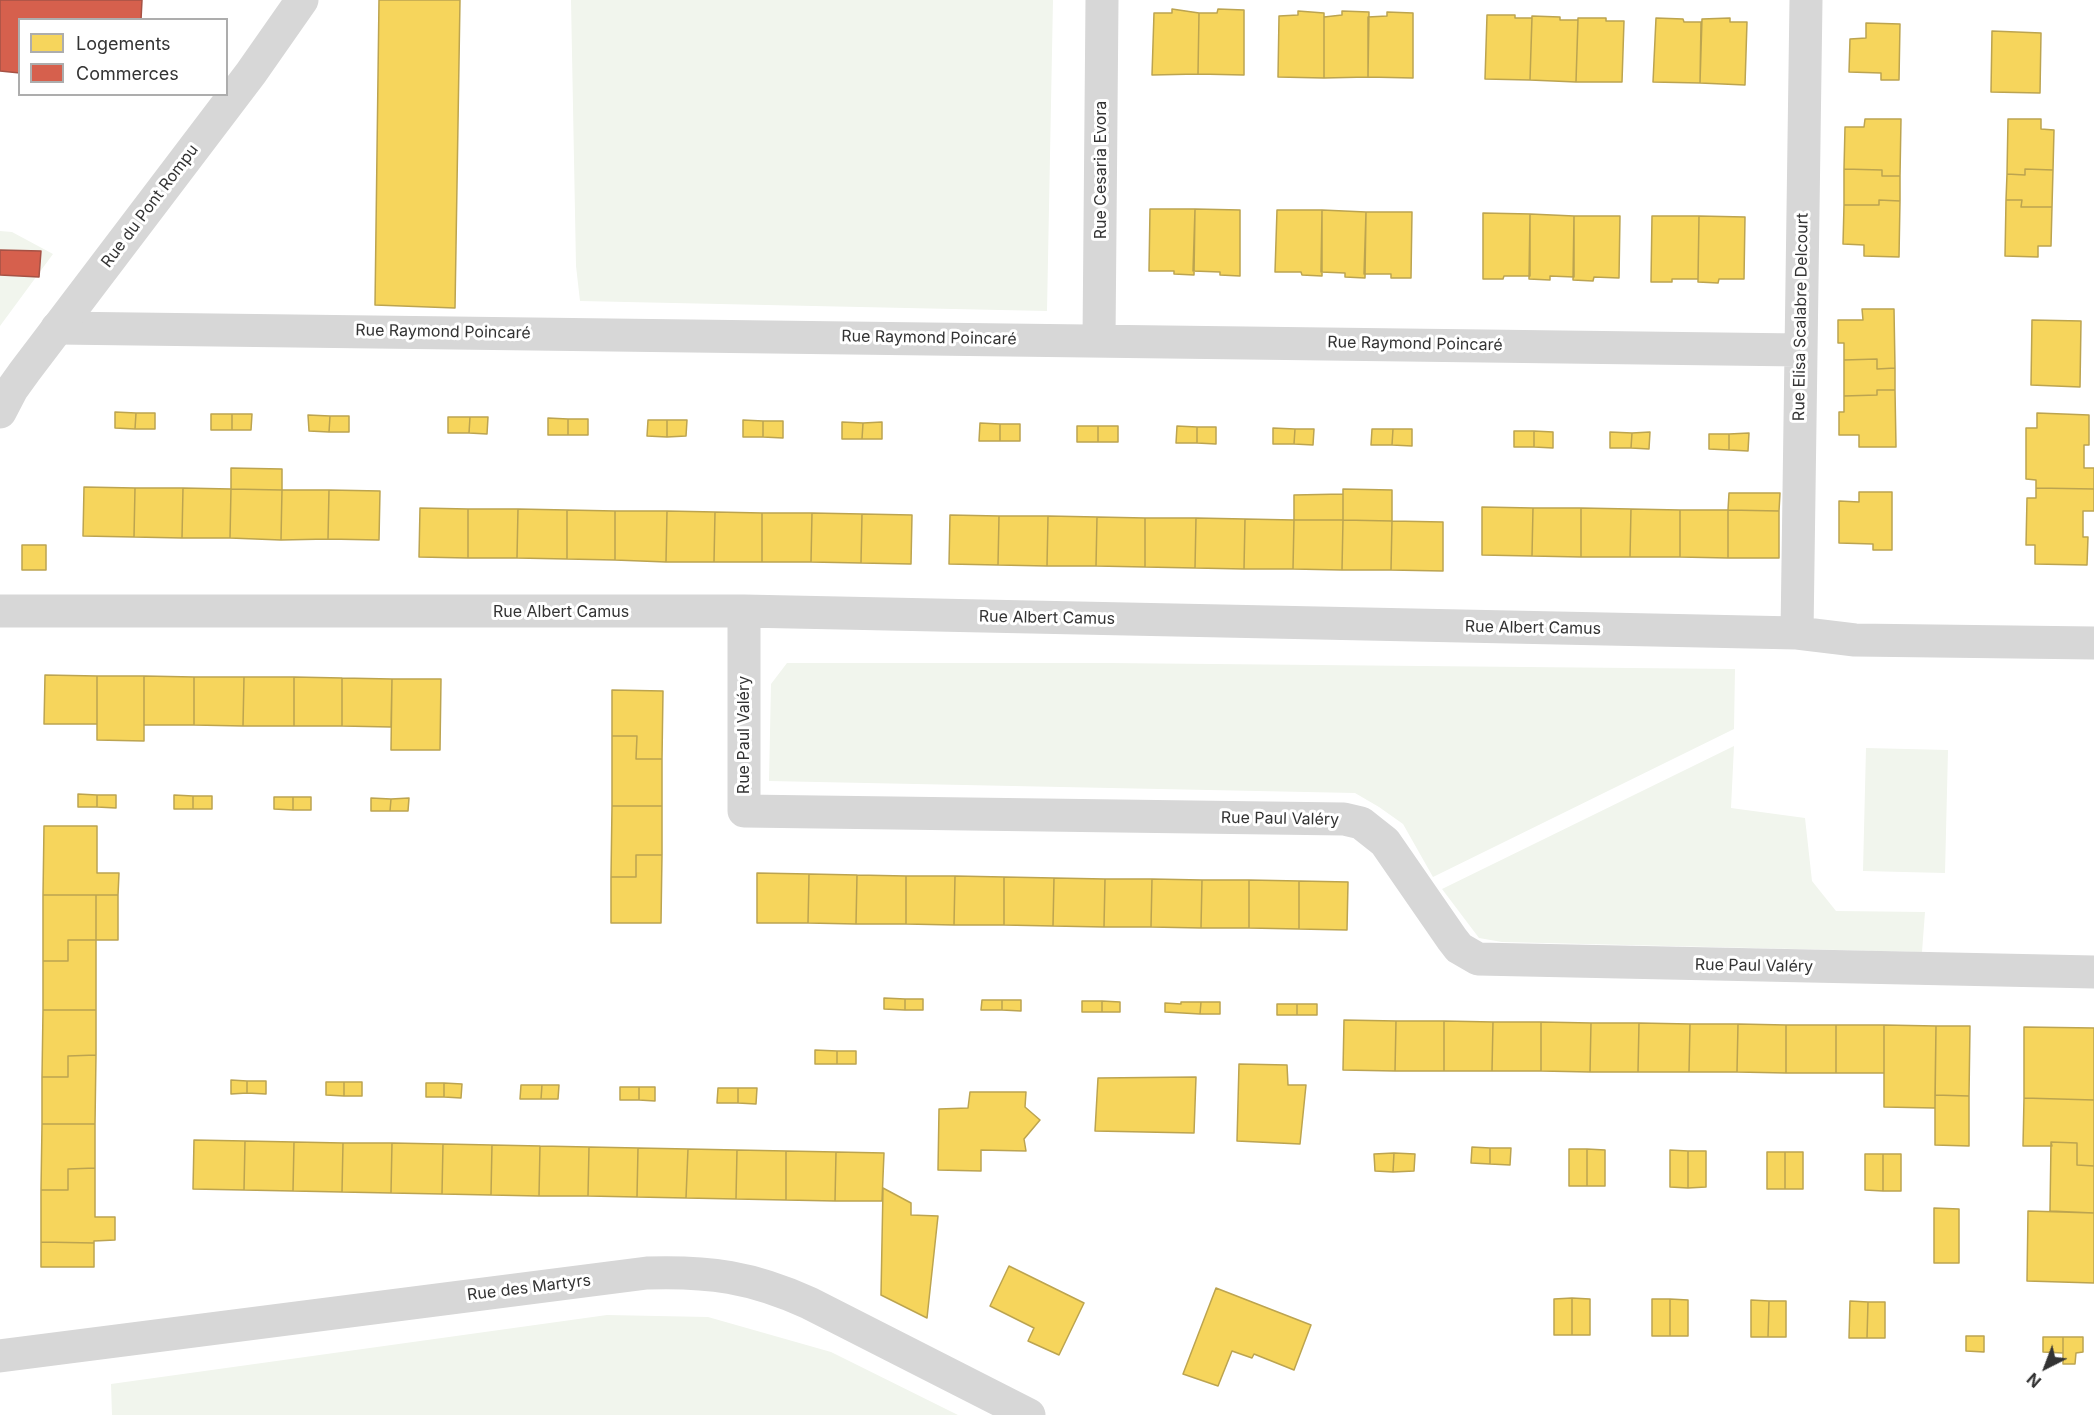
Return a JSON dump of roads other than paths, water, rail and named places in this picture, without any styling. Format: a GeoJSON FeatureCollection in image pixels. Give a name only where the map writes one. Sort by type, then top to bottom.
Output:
{"type":"FeatureCollection","features":[{"type":"Feature","properties":{"kind":"street","name":"Rue du Pont Rompu"},"geometry":{"type":"LineString","coordinates":[[0,412],[12,390],[57,328],[251,73],[302,0]]}},
{"type":"Feature","properties":{"kind":"street","name":"Rue Cesaria Evora"},"geometry":{"type":"LineString","coordinates":[[1099,340],[1102,0]]}},
{"type":"Feature","properties":{"kind":"street","name":"Rue Elisa Scalabre Delcourt"},"geometry":{"type":"LineString","coordinates":[[1797,633],[1806,0]]}},
{"type":"Feature","properties":{"kind":"street","name":"Rue Raymond Poincaré"},"geometry":{"type":"LineString","coordinates":[[57,328],[1801,350]]}},
{"type":"Feature","properties":{"kind":"street","name":"Rue Albert Camus"},"geometry":{"type":"LineString","coordinates":[[0,611],[744,611],[1797,633],[1855,640],[2094,643]]}},
{"type":"Feature","properties":{"kind":"street","name":"Rue Paul Valéry"},"geometry":{"type":"LineString","coordinates":[[744,611],[744,811],[1344,819],[1361,823],[1385,842],[1459,948],[1478,959],[2094,972]]}},
{"type":"Feature","properties":{"kind":"street","name":"Rue des Martyrs"},"geometry":{"type":"LineString","coordinates":[[0,1356],[647,1273],[686,1272],[752,1281],[782,1290],[1029,1415]]}}]}
